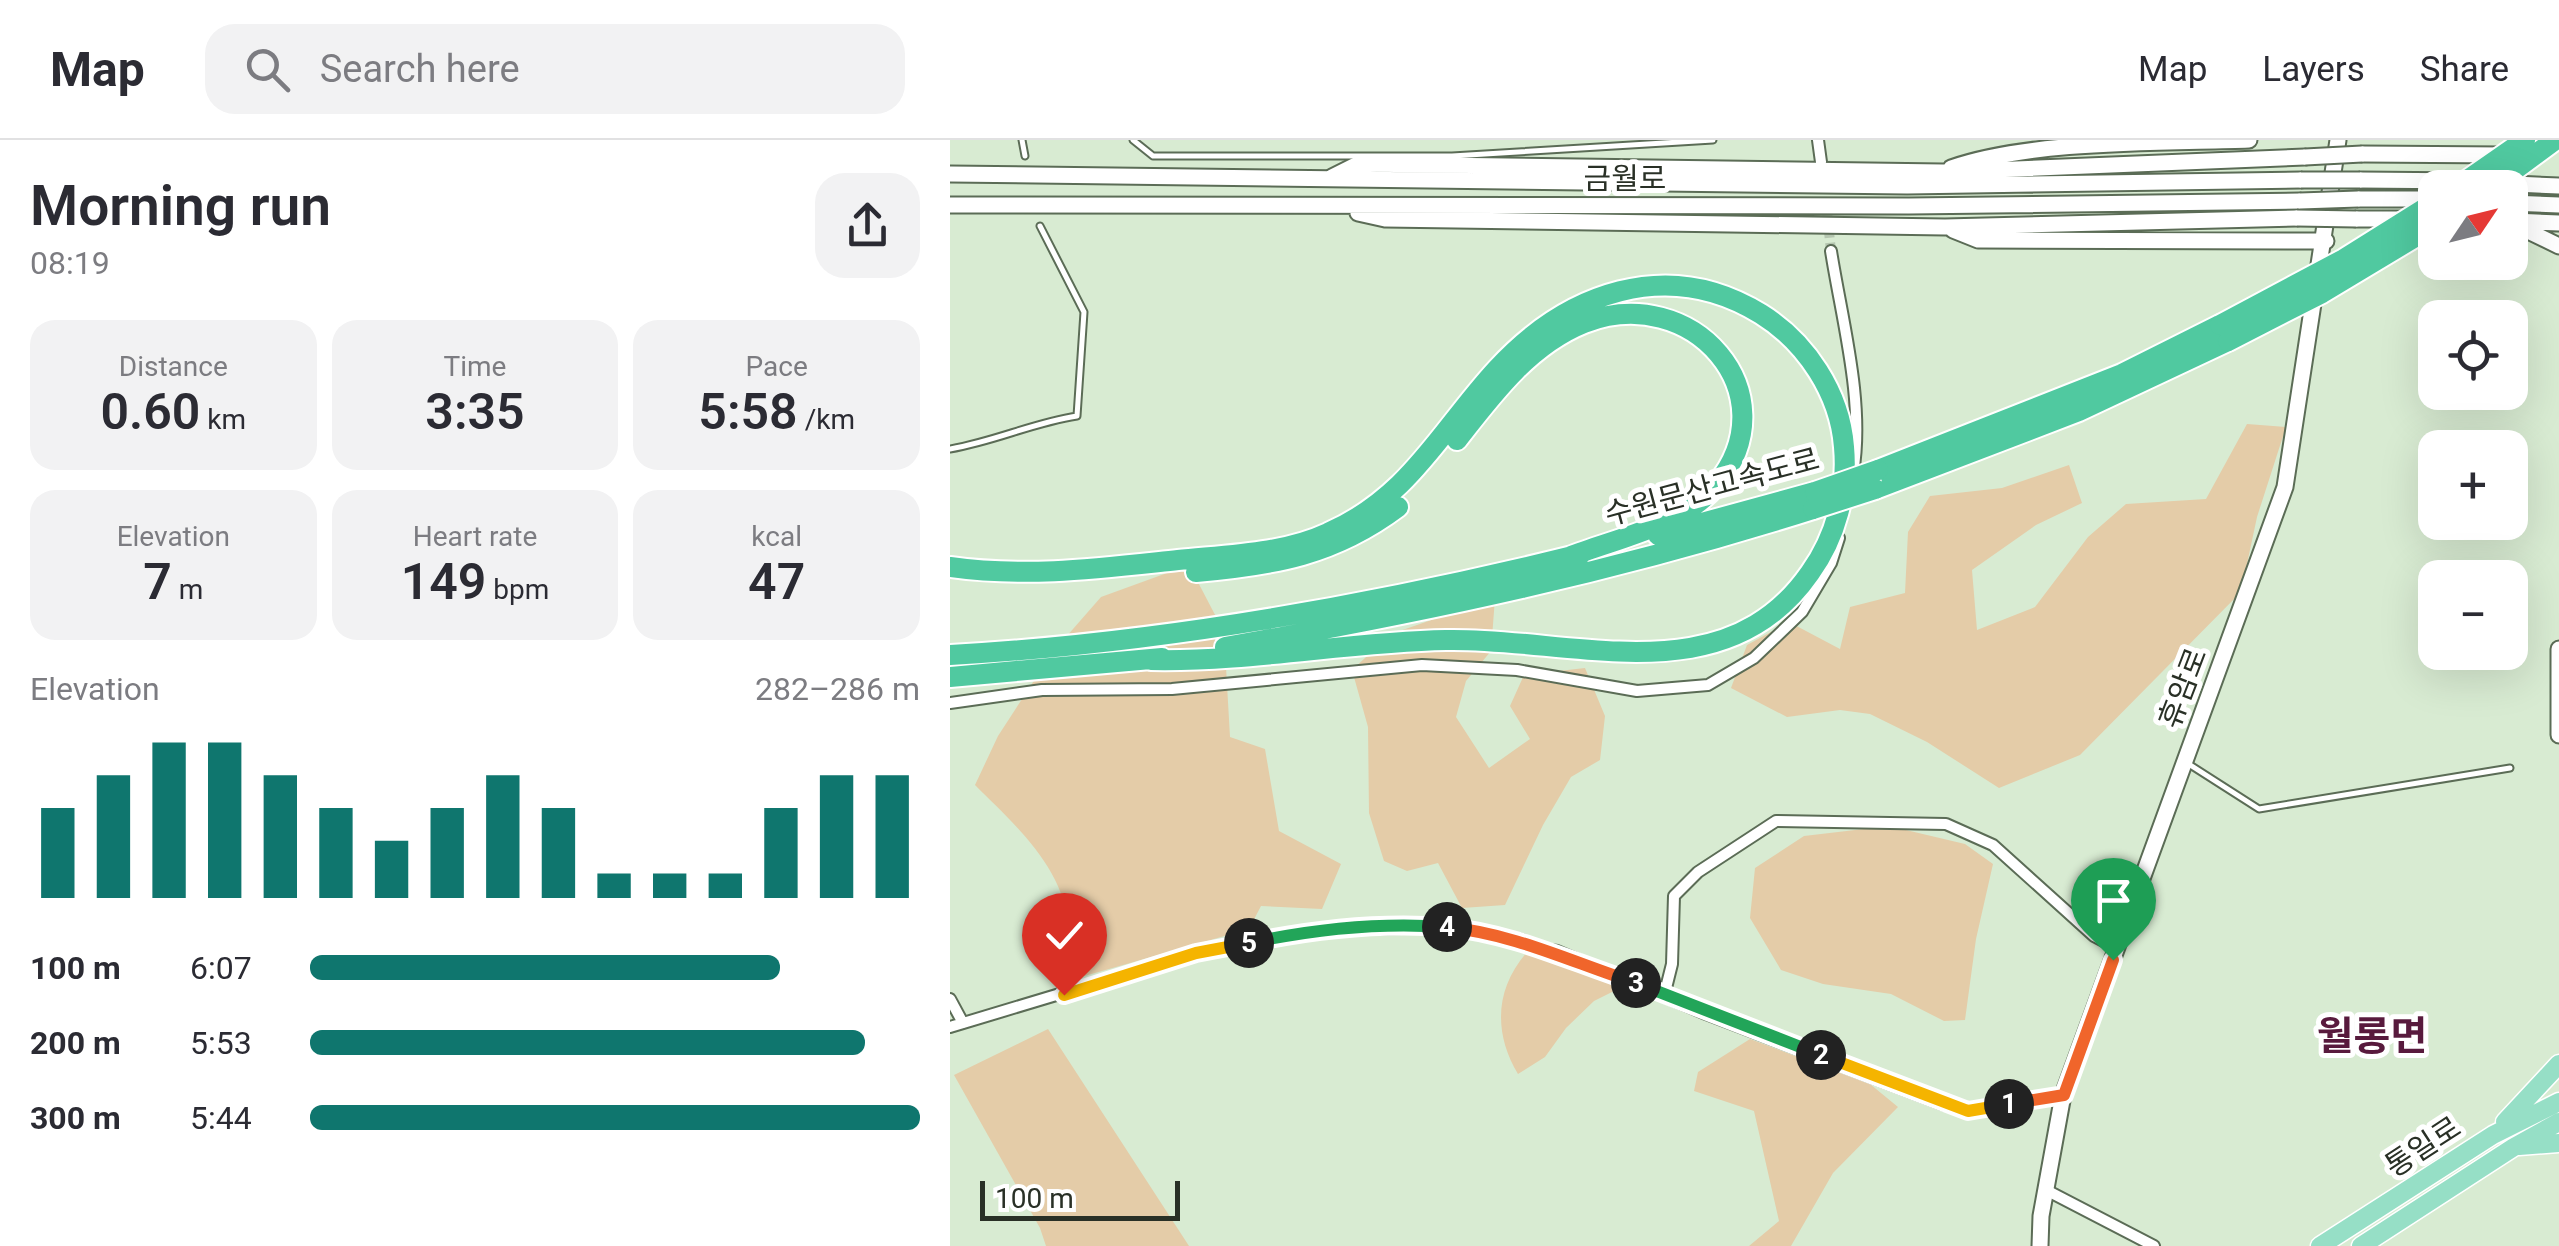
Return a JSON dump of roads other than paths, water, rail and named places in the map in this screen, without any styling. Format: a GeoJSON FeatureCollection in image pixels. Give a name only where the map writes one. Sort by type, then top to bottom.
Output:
{"type":"FeatureCollection","features":[{"type":"Feature","properties":{"kind":"highway"},"geometry":{"type":"LineString","coordinates":[[2482,170],[2526,140]]}},
{"type":"Feature","properties":{"kind":"highway"},"geometry":{"type":"LineString","coordinates":[[2514,170],[2555,140]]}},
{"type":"Feature","properties":{"kind":"highway","name":"수원문산고속도로"},"geometry":{"type":"LineString","coordinates":[[950,677],[1151,660],[1365,622],[1613,569],[2080,410],[2224,333],[2418,211]]}},
{"type":"Feature","properties":{"kind":"highway","name":"수원문산고속도로"},"geometry":{"type":"LineString","coordinates":[[2224,333],[2322,292],[2418,233]]}},
{"type":"Feature","properties":{"kind":"highway"},"geometry":{"type":"LineString","coordinates":[[950,567],[1060,572],[1250,552],[1322,536],[1349,523],[1398,489],[1522,344],[1571,308],[1627,286],[1694,287],[1746,305],[1793,340],[1824,381],[1836,411],[1846,464],[1840,506],[1827,547],[1796,592],[1778,610],[1738,635],[1708,646],[1633,653],[1447,640],[1208,661],[1151,660]]}},
{"type":"Feature","properties":{"kind":"highway"},"geometry":{"type":"LineString","coordinates":[[950,580],[1056,584],[1239,568],[1304,556],[1347,541],[1401,504],[1424,482],[1503,383],[1556,338],[1614,315],[1660,316],[1680,323],[1713,347],[1734,378],[1740,423],[1733,456],[1719,483],[1696,505],[1674,518],[1569,557]]}},
{"type":"Feature","properties":{"kind":"highway","name":"수원문산고속도로"},"geometry":{"type":"LineString","coordinates":[[950,655],[1038,650],[1238,625],[1372,601],[1814,500]]}},
{"type":"Feature","properties":{"kind":"main road"},"geometry":{"type":"LineString","coordinates":[[1943,172],[1976,158],[2047,147],[2249,140]]}},
{"type":"Feature","properties":{"kind":"main road","name":"휴암로"},"geometry":{"type":"LineString","coordinates":[[2040,1246],[2064,1095],[2285,487],[2326,241],[2338,140]]}},
{"type":"Feature","properties":{"kind":"main road"},"geometry":{"type":"LineString","coordinates":[[1330,178],[1358,164],[1943,172],[2362,154],[2559,156]]}},
{"type":"Feature","properties":{"kind":"main road","name":"금월로"},"geometry":{"type":"LineString","coordinates":[[950,174],[1907,186],[2300,180],[2559,186]]}},
{"type":"Feature","properties":{"kind":"main road"},"geometry":{"type":"LineString","coordinates":[[1330,206],[1385,219],[1945,227],[2298,209],[2358,199],[2418,200]]}},
{"type":"Feature","properties":{"kind":"main road"},"geometry":{"type":"LineString","coordinates":[[2528,203],[2559,205]]}},
{"type":"Feature","properties":{"kind":"main road","name":"금월로"},"geometry":{"type":"LineString","coordinates":[[950,205],[2298,209]]}},
{"type":"Feature","properties":{"kind":"main road"},"geometry":{"type":"LineString","coordinates":[[2298,209],[2356,219],[2418,221]]}},
{"type":"Feature","properties":{"kind":"main road"},"geometry":{"type":"LineString","coordinates":[[2528,224],[2559,223]]}},
{"type":"Feature","properties":{"kind":"main road"},"geometry":{"type":"LineString","coordinates":[[1945,227],[1978,240],[2326,241]]}},
{"type":"Feature","properties":{"kind":"main road"},"geometry":{"type":"LineString","coordinates":[[2528,231],[2559,246]]}},
{"type":"Feature","properties":{"kind":"main road"},"geometry":{"type":"LineString","coordinates":[[2559,649],[2559,735]]}},
{"type":"Feature","properties":{"kind":"main road"},"geometry":{"type":"LineString","coordinates":[[2492,1135],[2559,1064]]}},
{"type":"Feature","properties":{"kind":"main road","name":"통일로"},"geometry":{"type":"LineString","coordinates":[[2320,1246],[2492,1135],[2559,1102]]}},
{"type":"Feature","properties":{"kind":"main road","name":"통일로"},"geometry":{"type":"LineString","coordinates":[[2370,1244],[2514,1146],[2559,1122]]}},
{"type":"Feature","properties":{"kind":"main road"},"geometry":{"type":"LineString","coordinates":[[2514,1146],[2559,1143]]}},
{"type":"Feature","properties":{"kind":"street"},"geometry":{"type":"LineString","coordinates":[[1818,140],[1821,162]]}},
{"type":"Feature","properties":{"kind":"street"},"geometry":{"type":"LineString","coordinates":[[950,703],[1042,690],[1172,688],[1422,665],[1517,670],[1637,691],[1708,685],[1754,658],[1802,612],[1831,563],[1844,522],[1857,447],[1832,251]]}},
{"type":"Feature","properties":{"kind":"street"},"geometry":{"type":"LineString","coordinates":[[1664,996],[1672,964],[1674,896],[1698,872],[1776,821],[1946,824],[1993,845],[2094,936],[2117,948]]}},
{"type":"Feature","properties":{"kind":"street"},"geometry":{"type":"LineString","coordinates":[[950,1027],[1196,953],[1315,930],[1411,925],[1477,930],[1557,951],[1664,996],[1968,1111],[2064,1095]]}},
{"type":"Feature","properties":{"kind":"street"},"geometry":{"type":"LineString","coordinates":[[950,999],[964,1023]]}},
{"type":"Feature","properties":{"kind":"street"},"geometry":{"type":"LineString","coordinates":[[2046,1190],[2154,1246]]}},
{"type":"Feature","properties":{"kind":"lane"},"geometry":{"type":"LineString","coordinates":[[1022,140],[1025,156]]}},
{"type":"Feature","properties":{"kind":"lane"},"geometry":{"type":"LineString","coordinates":[[1133,140],[1153,156],[1452,156],[1713,140]]}},
{"type":"Feature","properties":{"kind":"lane"},"geometry":{"type":"LineString","coordinates":[[950,449],[996,441],[1040,422],[1078,416],[1084,312],[1040,226]]}},
{"type":"Feature","properties":{"kind":"lane"},"geometry":{"type":"LineString","coordinates":[[2184,762],[2259,809],[2510,768]]}},
{"type":"Feature","properties":{"kind":"tunnel"},"geometry":{"type":"LineString","coordinates":[[1824,183],[1831,251]]}},
{"type":"Feature","properties":{"kind":"district","name":"월롱면"},"geometry":{"type":"Point","coordinates":[2372,1036]}}]}
